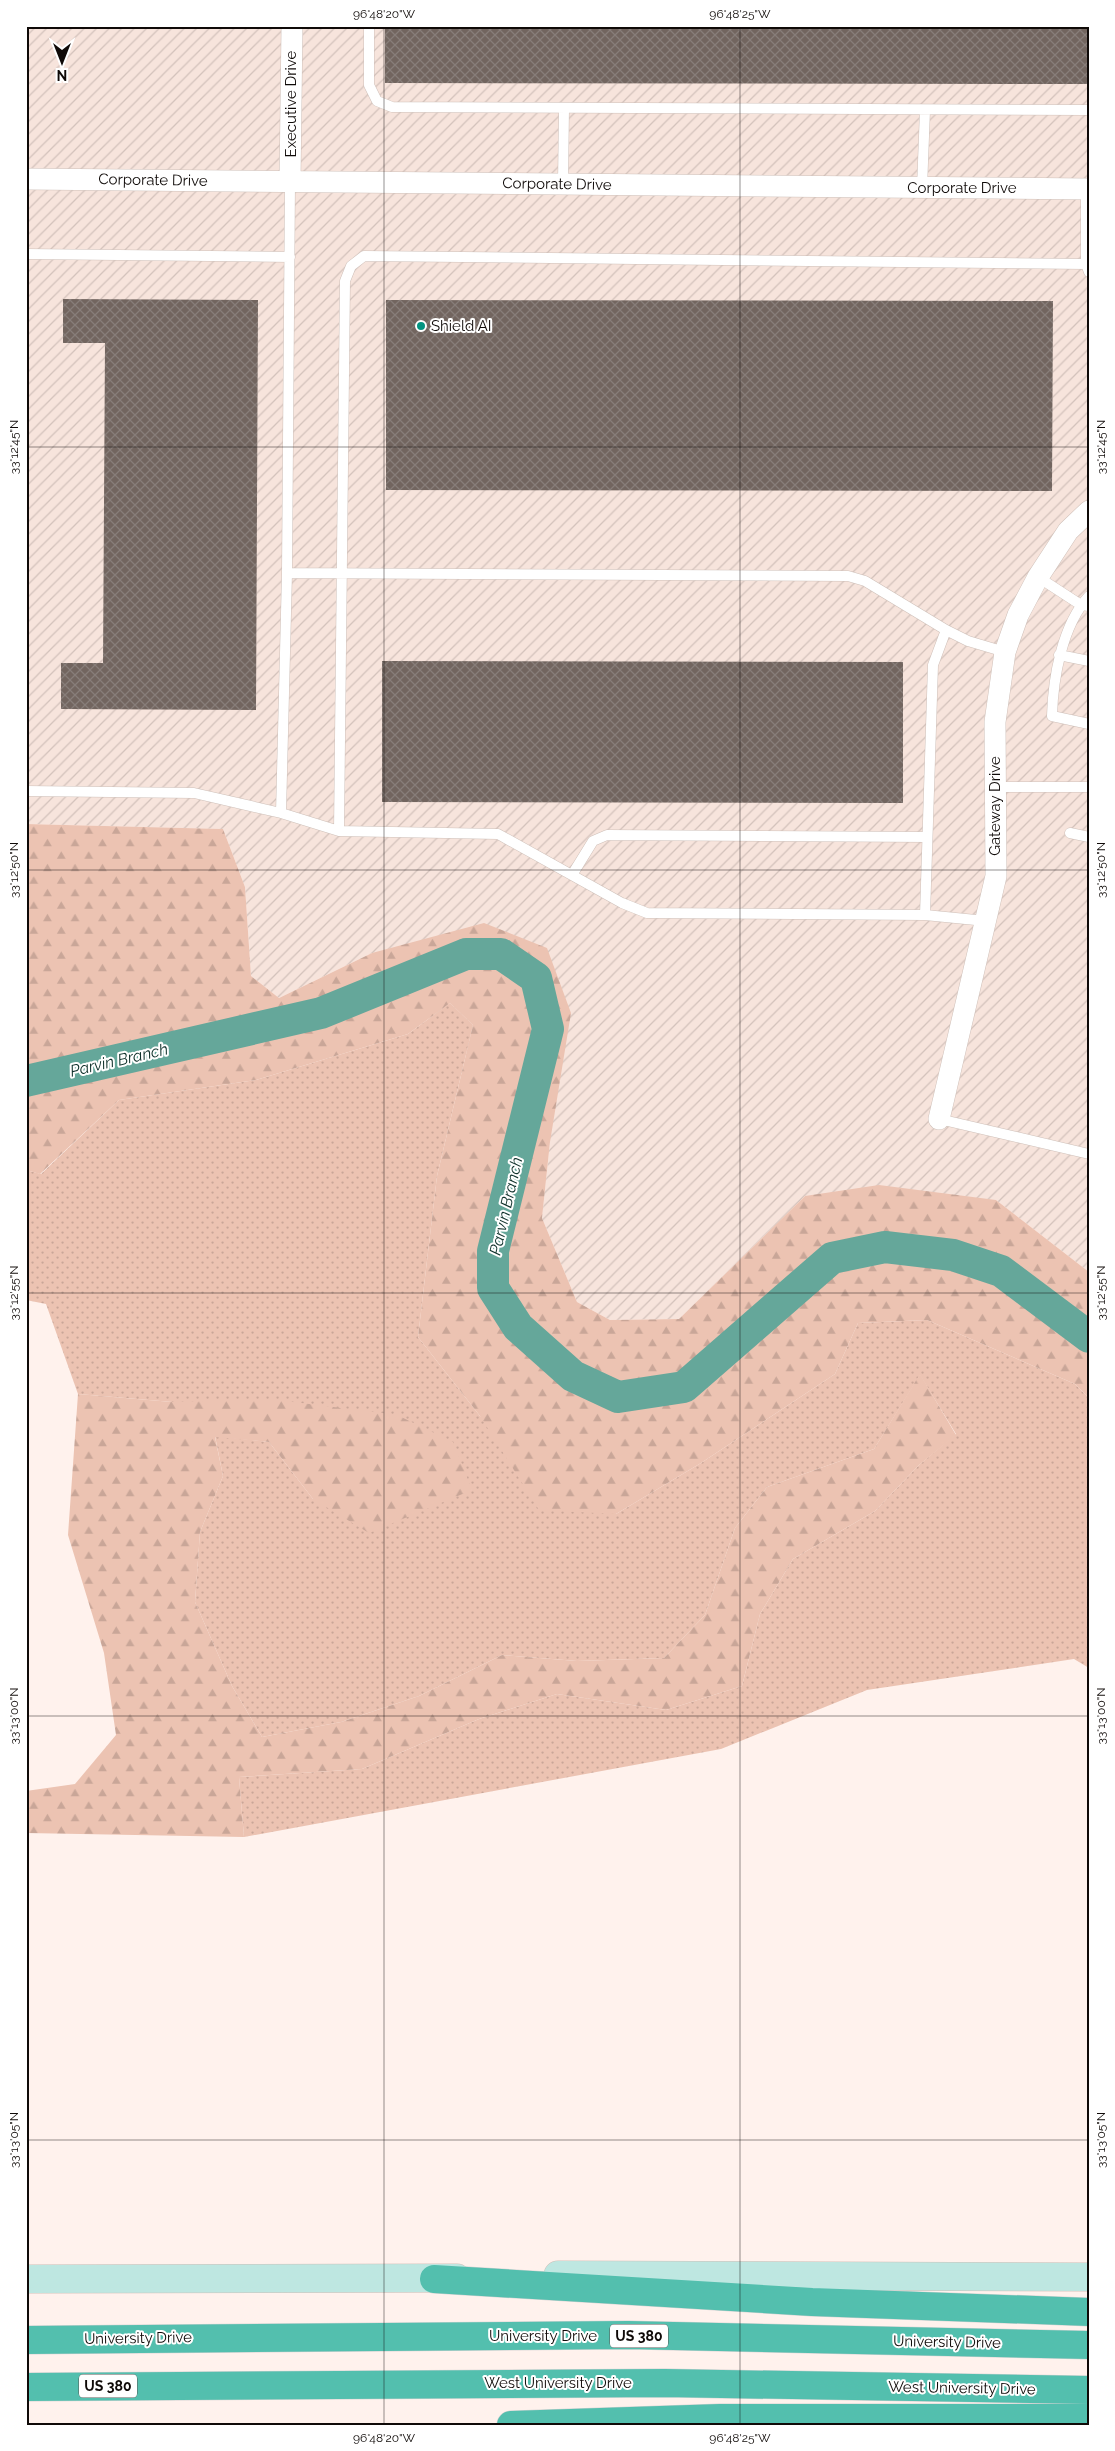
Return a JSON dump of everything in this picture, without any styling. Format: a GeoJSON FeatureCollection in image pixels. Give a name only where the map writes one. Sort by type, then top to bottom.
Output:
{"type":"FeatureCollection","features":[{"type":"Feature","properties":{"kind":"highway"},"geometry":{"type":"LineString","coordinates":[[434,2279],[812,2302],[1089,2312]]}},
{"type":"Feature","properties":{"kind":"highway","name":"University Drive"},"geometry":{"type":"LineString","coordinates":[[26,2340],[628,2336],[1089,2345]]}},
{"type":"Feature","properties":{"kind":"highway","name":"West University Drive"},"geometry":{"type":"LineString","coordinates":[[26,2387],[665,2383],[1089,2390]]}},
{"type":"Feature","properties":{"kind":"highway"},"geometry":{"type":"LineString","coordinates":[[511,2425],[720,2418],[1089,2418]]}},
{"type":"Feature","properties":{"kind":"main road"},"geometry":{"type":"LineString","coordinates":[[26,2279],[434,2279],[549,2275],[1089,2277]]}},
{"type":"Feature","properties":{"kind":"street","name":"Executive Drive"},"geometry":{"type":"LineString","coordinates":[[290,182],[292,26]]}},
{"type":"Feature","properties":{"kind":"street","name":"Corporate Drive"},"geometry":{"type":"LineString","coordinates":[[26,178],[1087,189]]}},
{"type":"Feature","properties":{"kind":"street","name":"Gateway Drive"},"geometry":{"type":"LineString","coordinates":[[939,1119],[996,876],[994,722],[1005,652],[1018,615],[1038,577],[1068,531],[1089,511]]}},
{"type":"Feature","properties":{"kind":"lane"},"geometry":{"type":"LineString","coordinates":[[369,26],[368,85],[377,101],[392,107],[1089,110]]}},
{"type":"Feature","properties":{"kind":"lane"},"geometry":{"type":"LineString","coordinates":[[563,184],[564,108]]}},
{"type":"Feature","properties":{"kind":"lane"},"geometry":{"type":"LineString","coordinates":[[922,188],[925,110]]}},
{"type":"Feature","properties":{"kind":"lane"},"geometry":{"type":"LineString","coordinates":[[281,813],[287,574],[290,182]]}},
{"type":"Feature","properties":{"kind":"lane"},"geometry":{"type":"LineString","coordinates":[[339,831],[345,281],[351,266],[364,256],[1087,268],[1087,189]]}},
{"type":"Feature","properties":{"kind":"lane"},"geometry":{"type":"LineString","coordinates":[[26,254],[290,256]]}},
{"type":"Feature","properties":{"kind":"lane"},"geometry":{"type":"LineString","coordinates":[[287,574],[848,576],[865,581],[946,630],[968,641],[1005,652]]}},
{"type":"Feature","properties":{"kind":"lane"},"geometry":{"type":"LineString","coordinates":[[1038,577],[1085,605]]}},
{"type":"Feature","properties":{"kind":"lane"},"geometry":{"type":"LineString","coordinates":[[1089,596],[1059,655],[1052,688],[1052,716],[1089,724]]}},
{"type":"Feature","properties":{"kind":"lane"},"geometry":{"type":"LineString","coordinates":[[925,915],[933,666],[946,630]]}},
{"type":"Feature","properties":{"kind":"lane"},"geometry":{"type":"LineString","coordinates":[[1059,655],[1089,661]]}},
{"type":"Feature","properties":{"kind":"lane"},"geometry":{"type":"LineString","coordinates":[[995,787],[1089,787]]}},
{"type":"Feature","properties":{"kind":"lane"},"geometry":{"type":"LineString","coordinates":[[26,791],[194,794],[281,813],[339,831],[498,834],[622,904],[648,913],[925,915],[986,921]]}},
{"type":"Feature","properties":{"kind":"lane"},"geometry":{"type":"LineString","coordinates":[[1070,833],[1089,837]]}},
{"type":"Feature","properties":{"kind":"lane"},"geometry":{"type":"LineString","coordinates":[[572,876],[593,841],[607,835],[927,837]]}},
{"type":"Feature","properties":{"kind":"lane"},"geometry":{"type":"LineString","coordinates":[[939,1119],[1089,1154]]}},
{"type":"Feature","properties":{"kind":"shaded area"},"geometry":{"type":"Polygon","coordinates":[[[26,26],[1089,26],[1089,1272],[996,1200],[805,1196],[679,1319],[610,1320],[577,1302],[542,1218],[550,1142],[372,953],[279,998],[251,976],[245,887],[223,829],[26,824],[26,26]]]}},
{"type":"Feature","properties":{"kind":"green space"},"geometry":{"type":"Polygon","coordinates":[[[26,824],[223,829],[245,887],[251,976],[279,998],[372,953],[484,923],[547,948],[571,1013],[550,1142],[542,1218],[577,1302],[610,1320],[679,1319],[805,1196],[879,1185],[996,1200],[1089,1272],[1089,1398],[1075,1384],[927,1320],[858,1323],[835,1374],[701,1463],[616,1514],[539,1510],[480,1416],[418,1337],[437,1176],[473,1025],[450,1003],[408,1034],[256,1080],[119,1100],[40,1174],[26,1170],[26,824]]]}},
{"type":"Feature","properties":{"kind":"green space"},"geometry":{"type":"Polygon","coordinates":[[[450,1003],[473,1025],[437,1176],[418,1337],[480,1416],[616,1514],[701,1463],[835,1374],[858,1323],[927,1320],[1075,1384],[1089,1398],[1089,1668],[1074,1659],[867,1690],[721,1749],[244,1837],[239,1777],[362,1769],[479,1719],[557,1694],[666,1710],[742,1686],[760,1614],[793,1559],[875,1511],[919,1465],[956,1434],[920,1375],[874,1449],[767,1487],[735,1528],[705,1615],[664,1658],[577,1661],[502,1655],[419,1696],[341,1722],[262,1737],[232,1686],[195,1602],[200,1532],[223,1476],[215,1436],[269,1442],[313,1499],[472,1490],[172,1402],[78,1394],[46,1304],[26,1300],[26,1170],[41,1174],[119,1100],[256,1080],[408,1034],[450,1003]]]}},
{"type":"Feature","properties":{"kind":"green space"},"geometry":{"type":"Polygon","coordinates":[[[920,1374],[956,1435],[919,1465],[875,1511],[793,1559],[760,1614],[742,1686],[666,1710],[557,1694],[479,1719],[362,1769],[239,1777],[244,1837],[26,1833],[26,1791],[75,1784],[116,1735],[104,1653],[68,1535],[78,1394],[172,1402],[269,1399],[397,1415],[453,1442],[472,1490],[369,1533],[313,1499],[269,1442],[215,1437],[223,1476],[200,1532],[195,1602],[232,1686],[262,1737],[341,1722],[419,1696],[502,1655],[577,1661],[664,1658],[705,1615],[735,1528],[767,1487],[874,1449],[920,1374]]]}},
{"type":"Feature","properties":{"kind":"building"},"geometry":{"type":"Polygon","coordinates":[[[385,26],[1089,26],[1089,84],[385,83],[385,26]]]}},
{"type":"Feature","properties":{"kind":"building"},"geometry":{"type":"Polygon","coordinates":[[[63,299],[258,300],[256,710],[61,709],[61,663],[103,663],[105,343],[63,343],[63,299]]]}},
{"type":"Feature","properties":{"kind":"building"},"geometry":{"type":"Polygon","coordinates":[[[386,300],[1053,301],[1052,491],[386,490],[386,300]]]}},
{"type":"Feature","properties":{"kind":"building"},"geometry":{"type":"Polygon","coordinates":[[[382,661],[903,662],[903,803],[382,802],[382,661]]]}},
{"type":"Feature","properties":{"kind":"waterway","name":"Parvin Branch"},"geometry":{"type":"LineString","coordinates":[[26,1081],[321,1013],[466,954],[501,954],[536,978],[548,1029],[493,1251],[493,1288],[518,1327],[573,1376],[618,1397],[684,1387],[832,1258],[885,1247],[953,1255],[1001,1271],[1089,1337]]}},
{"type":"Feature","properties":{"kind":"place","name":"Shield AI"},"geometry":{"type":"Point","coordinates":[421,326]}}]}
